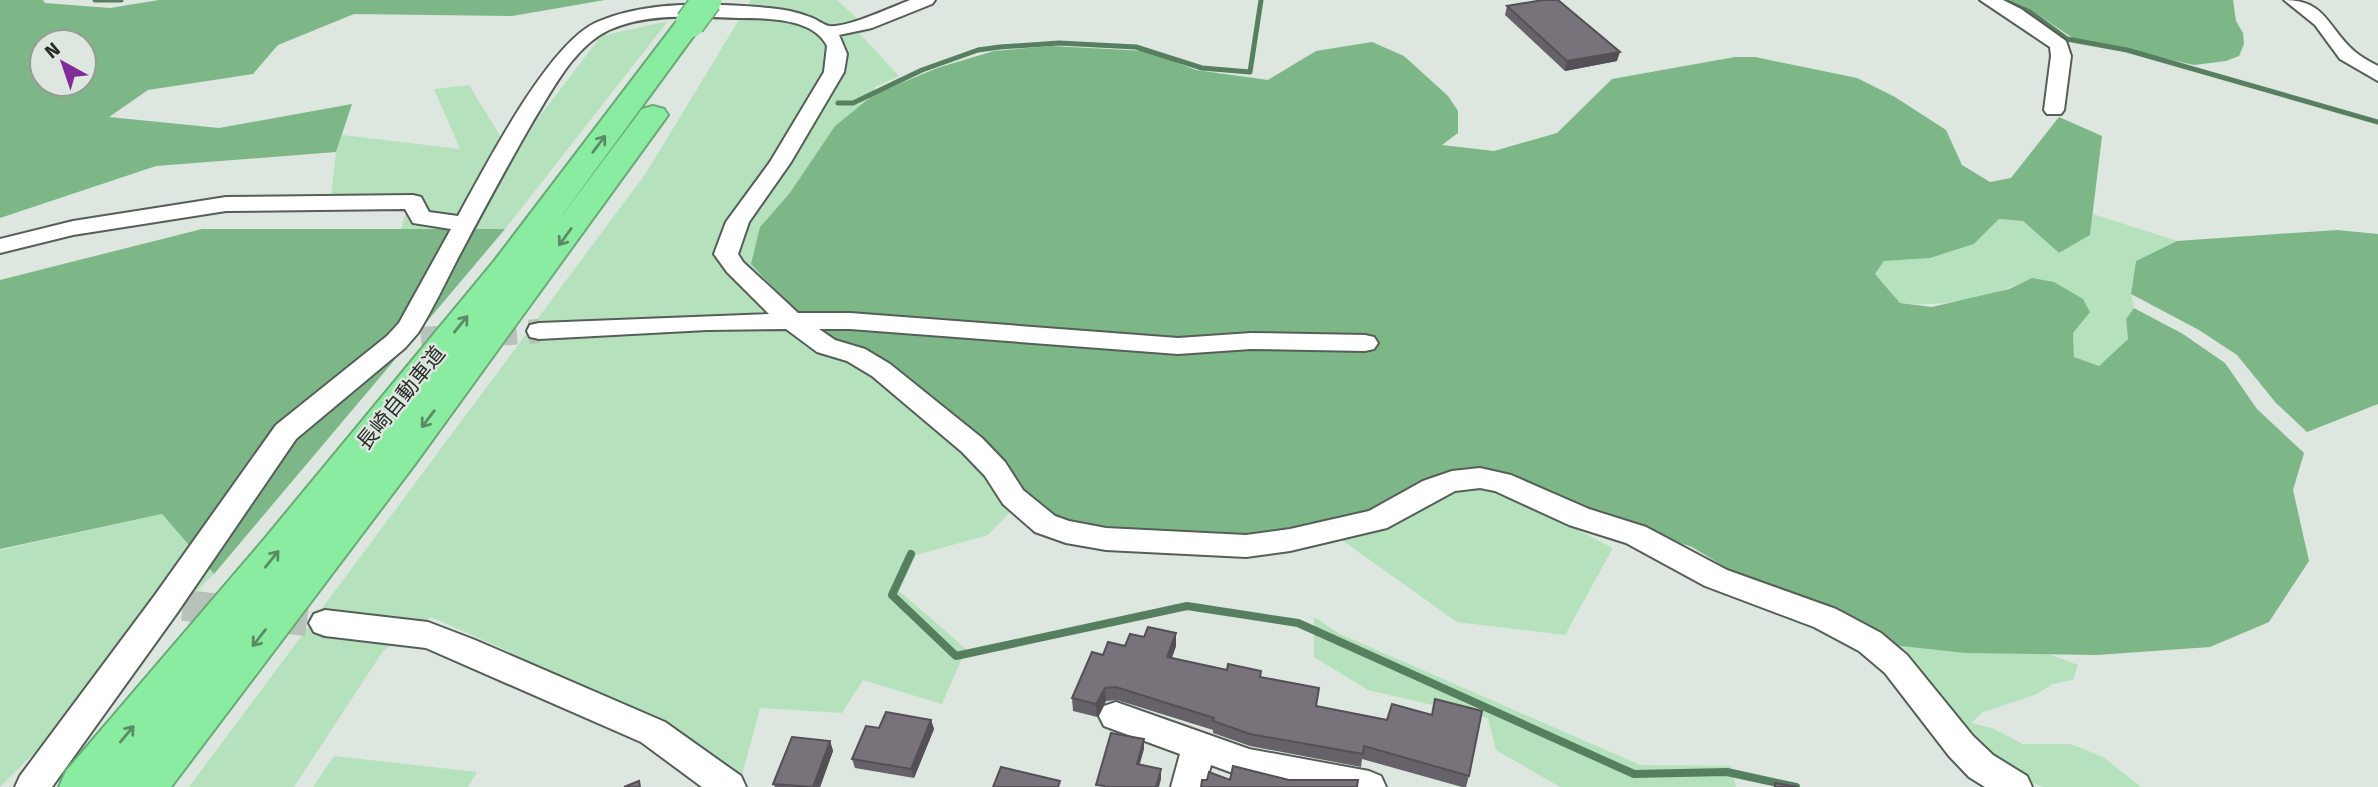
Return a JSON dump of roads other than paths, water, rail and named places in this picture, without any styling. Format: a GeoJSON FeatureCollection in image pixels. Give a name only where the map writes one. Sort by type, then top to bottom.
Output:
{"type":"FeatureCollection","features":[{"type":"Feature","properties":{"kind":"highway","name":"長崎自動車道"},"geometry":{"type":"LineString","coordinates":[[84,787],[276,555],[498,277],[704,9]]}},
{"type":"Feature","properties":{"kind":"highway","name":"長崎自動車道"},"geometry":{"type":"LineString","coordinates":[[141,787],[322,559],[526,290],[704,9]]}},
{"type":"Feature","properties":{"kind":"street"},"geometry":{"type":"LineString","coordinates":[[825,32],[866,23],[926,0]]}},
{"type":"Feature","properties":{"kind":"street"},"geometry":{"type":"LineString","coordinates":[[1989,0],[2014,13],[2059,45],[2061,56],[2054,110]]}},
{"type":"Feature","properties":{"kind":"street"},"geometry":{"type":"LineString","coordinates":[[2293,0],[2321,21],[2347,55],[2378,75]]}},
{"type":"Feature","properties":{"kind":"street"},"geometry":{"type":"LineString","coordinates":[[32,787],[174,605],[286,432],[396,342],[409,327],[503,155],[550,79],[587,36],[608,25],[641,16],[704,9],[790,15],[825,32],[838,46],[840,56],[834,72],[771,177],[735,226],[727,243],[726,254],[735,267],[792,321],[827,346],[856,355],[881,370],[972,446],[995,469],[1013,497],[1045,524],[1066,532],[1106,539],[1246,546],[1290,540],[1377,520],[1433,488],[1452,481],[1480,478],[1501,482],[1579,517],[1636,535],[1716,578],[1825,618],[1870,642],[1896,664],[1961,746],[1981,766],[2015,787]]}},
{"type":"Feature","properties":{"kind":"street"},"geometry":{"type":"LineString","coordinates":[[0,246],[73,228],[226,204],[413,202],[421,218],[466,224]]}},
{"type":"Feature","properties":{"kind":"street"},"geometry":{"type":"LineString","coordinates":[[539,331],[707,322],[850,321],[1178,346],[1251,341],[1365,343]]}},
{"type":"Feature","properties":{"kind":"street"},"geometry":{"type":"LineString","coordinates":[[396,342],[421,339]]}},
{"type":"Feature","properties":{"kind":"street"},"geometry":{"type":"LineString","coordinates":[[325,623],[428,635],[464,649],[653,732],[729,787]]}},
{"type":"Feature","properties":{"kind":"street"},"geometry":{"type":"LineString","coordinates":[[1116,716],[1249,764],[1369,787]]}},
{"type":"Feature","properties":{"kind":"street"},"geometry":{"type":"LineString","coordinates":[[1188,787],[1199,746]]}},
{"type":"Feature","properties":{"kind":"waterway"},"geometry":{"type":"LineString","coordinates":[[95,0],[121,0]]}},
{"type":"Feature","properties":{"kind":"waterway"},"geometry":{"type":"LineString","coordinates":[[838,103],[853,103],[922,70],[978,50],[1000,47],[1059,43],[1136,47],[1202,68],[1250,72],[1261,0]]}},
{"type":"Feature","properties":{"kind":"waterway"},"geometry":{"type":"LineString","coordinates":[[2003,0],[2030,12],[2067,39],[2127,50],[2378,122]]}},
{"type":"Feature","properties":{"kind":"waterway"},"geometry":{"type":"LineString","coordinates":[[911,554],[892,595],[956,656],[1187,606],[1298,623],[1634,774],[1727,772],[1796,787]]}},
{"type":"Feature","properties":{"kind":"tunnel"},"geometry":{"type":"LineString","coordinates":[[421,339],[539,331]]}},
{"type":"Feature","properties":{"kind":"tunnel"},"geometry":{"type":"LineString","coordinates":[[183,605],[325,623]]}}]}
